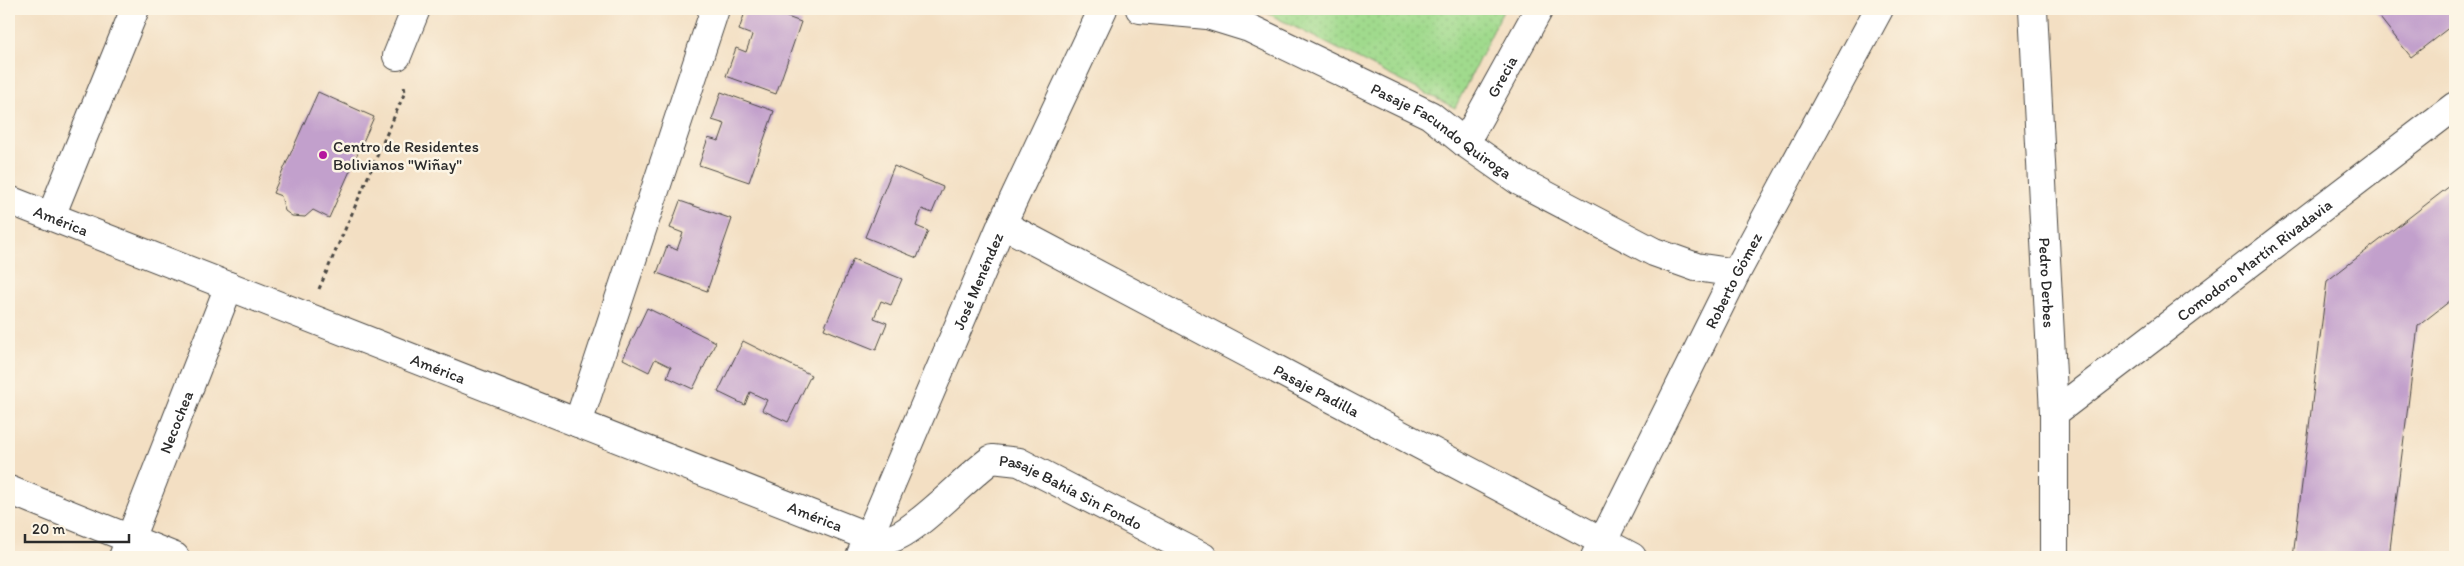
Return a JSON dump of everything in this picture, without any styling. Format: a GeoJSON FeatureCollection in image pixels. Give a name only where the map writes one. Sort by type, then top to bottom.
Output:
{"type":"FeatureCollection","features":[{"type":"Feature","properties":{"kind":"street"},"geometry":{"type":"LineString","coordinates":[[51,216],[135,9]]}},
{"type":"Feature","properties":{"kind":"street"},"geometry":{"type":"LineString","coordinates":[[397,56],[416,9]]}},
{"type":"Feature","properties":{"kind":"street"},"geometry":{"type":"LineString","coordinates":[[578,423],[715,9]]}},
{"type":"Feature","properties":{"kind":"street","name":"José Menéndez"},"geometry":{"type":"LineString","coordinates":[[864,547],[1002,224],[1104,9]]}},
{"type":"Feature","properties":{"kind":"street","name":"Pasaje Facundo Quiroga"},"geometry":{"type":"LineString","coordinates":[[1140,9],[1207,15],[1249,28],[1430,115],[1465,143],[1519,181],[1654,252],[1696,267],[1736,273]]}},
{"type":"Feature","properties":{"kind":"street","name":"Grecia"},"geometry":{"type":"LineString","coordinates":[[1465,143],[1539,9]]}},
{"type":"Feature","properties":{"kind":"street","name":"Roberto Gómez"},"geometry":{"type":"LineString","coordinates":[[1600,549],[1736,273],[1879,9]]}},
{"type":"Feature","properties":{"kind":"street","name":"Pedro Derbes"},"geometry":{"type":"LineString","coordinates":[[2033,9],[2054,413],[2054,557]]}},
{"type":"Feature","properties":{"kind":"street","name":"Comodoro Martín Rivadavia"},"geometry":{"type":"LineString","coordinates":[[2054,413],[2455,106]]}},
{"type":"Feature","properties":{"kind":"street","name":"América"},"geometry":{"type":"LineString","coordinates":[[9,200],[578,423],[864,547]]}},
{"type":"Feature","properties":{"kind":"street","name":"Pasaje Padilla"},"geometry":{"type":"LineString","coordinates":[[1002,224],[1600,549],[1632,557]]}},
{"type":"Feature","properties":{"kind":"street","name":"Necochea"},"geometry":{"type":"LineString","coordinates":[[127,548],[229,286]]}},
{"type":"Feature","properties":{"kind":"street","name":"Pasaje Bahía Sin Fondo"},"geometry":{"type":"LineString","coordinates":[[864,547],[909,531],[974,470],[992,459],[1018,462],[1203,557]]}},
{"type":"Feature","properties":{"kind":"street"},"geometry":{"type":"LineString","coordinates":[[9,490],[127,548],[175,557]]}},
{"type":"Feature","properties":{"kind":"path"},"geometry":{"type":"LineString","coordinates":[[306,317],[405,92],[397,56]]}},
{"type":"Feature","properties":{"kind":"green space"},"geometry":{"type":"Polygon","coordinates":[[[1259,9],[1504,9],[1455,108],[1259,9]]]}},
{"type":"Feature","properties":{"kind":"building"},"geometry":{"type":"Polygon","coordinates":[[[746,9],[765,9],[801,22],[776,94],[726,76],[736,48],[746,52],[752,35],[739,30],[746,9]]]}},
{"type":"Feature","properties":{"kind":"building"},"geometry":{"type":"Polygon","coordinates":[[[2373,9],[2455,9],[2455,23],[2411,57],[2373,9]]]}},
{"type":"Feature","properties":{"kind":"building","name":"Centro de Residentes Bolivianos \"Wiñay\""},"geometry":{"type":"Polygon","coordinates":[[[318,92],[374,117],[329,218],[313,210],[305,217],[292,216],[285,211],[281,196],[273,193],[318,92]]]}},
{"type":"Feature","properties":{"kind":"building"},"geometry":{"type":"Polygon","coordinates":[[[721,92],[774,111],[749,182],[699,165],[708,138],[719,141],[725,124],[712,120],[721,92]]]}},
{"type":"Feature","properties":{"kind":"building"},"geometry":{"type":"Polygon","coordinates":[[[894,166],[943,187],[932,213],[922,209],[916,226],[928,231],[917,258],[865,237],[894,166]]]}},
{"type":"Feature","properties":{"kind":"building"},"geometry":{"type":"Polygon","coordinates":[[[2455,182],[2455,297],[2418,326],[2389,557],[2293,557],[2327,281],[2455,182]]]}},
{"type":"Feature","properties":{"kind":"building"},"geometry":{"type":"Polygon","coordinates":[[[680,201],[732,219],[707,291],[657,273],[667,246],[677,250],[683,233],[670,228],[680,201]]]}},
{"type":"Feature","properties":{"kind":"building"},"geometry":{"type":"Polygon","coordinates":[[[853,259],[902,279],[891,305],[881,301],[874,318],[887,323],[876,350],[824,329],[853,259]]]}},
{"type":"Feature","properties":{"kind":"building"},"geometry":{"type":"Polygon","coordinates":[[[647,308],[716,342],[693,389],[667,377],[671,367],[655,359],[649,372],[623,359],[647,308]]]}},
{"type":"Feature","properties":{"kind":"building"},"geometry":{"type":"Polygon","coordinates":[[[743,341],[811,375],[788,422],[762,410],[767,400],[750,392],[745,405],[718,392],[743,341]]]}},
{"type":"Feature","properties":{"kind":"place","name":"Centro de Residentes Bolivianos \"Wiñay\""},"geometry":{"type":"Point","coordinates":[323,155]}}]}
